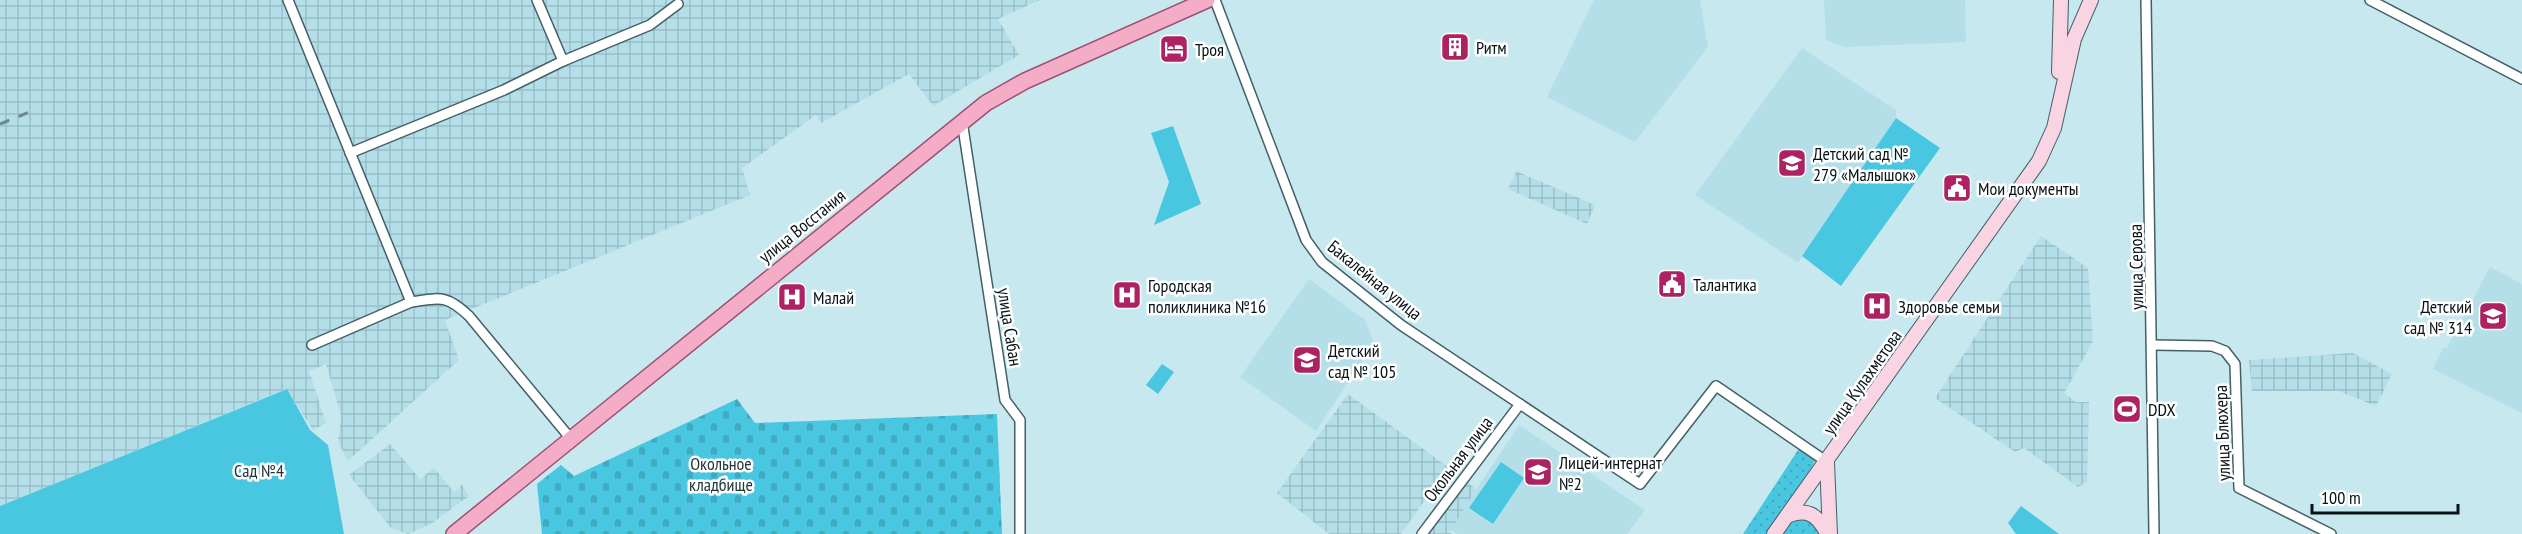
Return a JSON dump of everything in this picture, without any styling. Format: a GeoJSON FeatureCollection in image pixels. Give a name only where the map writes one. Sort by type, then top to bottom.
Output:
{"type":"FeatureCollection","features":[{"type":"Feature","properties":{"kind":"main road","name":"улица Восстания"},"geometry":{"type":"LineString","coordinates":[[454,534],[987,102],[1025,81],[1207,0]]}},
{"type":"Feature","properties":{"kind":"main road","name":"улица Кулахметова"},"geometry":{"type":"LineString","coordinates":[[2054,128],[2059,71],[2061,0]]}},
{"type":"Feature","properties":{"kind":"main road","name":"улица Кулахметова"},"geometry":{"type":"LineString","coordinates":[[1774,534],[2038,161],[2054,128],[2073,39],[2091,0]]}},
{"type":"Feature","properties":{"kind":"main road"},"geometry":{"type":"LineString","coordinates":[[1827,462],[1828,534]]}},
{"type":"Feature","properties":{"kind":"main road"},"geometry":{"type":"LineString","coordinates":[[1786,516],[1798,511],[1808,511],[1816,516],[1828,534]]}},
{"type":"Feature","properties":{"kind":"street"},"geometry":{"type":"LineString","coordinates":[[288,0],[411,302]]}},
{"type":"Feature","properties":{"kind":"street"},"geometry":{"type":"LineString","coordinates":[[537,0],[563,62]]}},
{"type":"Feature","properties":{"kind":"street","name":"Бакалейная улица"},"geometry":{"type":"LineString","coordinates":[[1215,0],[1281,181],[1306,240],[1315,254],[1401,325],[1640,484],[1716,386],[1827,462]]}},
{"type":"Feature","properties":{"kind":"street","name":"улица Серова"},"geometry":{"type":"LineString","coordinates":[[2146,0],[2153,345],[2154,534]]}},
{"type":"Feature","properties":{"kind":"street"},"geometry":{"type":"LineString","coordinates":[[2370,0],[2522,79]]}},
{"type":"Feature","properties":{"kind":"street"},"geometry":{"type":"LineString","coordinates":[[350,153],[504,90],[650,25],[678,4]]}},
{"type":"Feature","properties":{"kind":"street","name":"улица Сабан"},"geometry":{"type":"LineString","coordinates":[[962,121],[1005,400],[1020,420],[1020,534]]}},
{"type":"Feature","properties":{"kind":"street"},"geometry":{"type":"LineString","coordinates":[[312,345],[411,302],[442,297],[453,301],[469,316],[571,439]]}},
{"type":"Feature","properties":{"kind":"street","name":"улица Блюхера"},"geometry":{"type":"LineString","coordinates":[[2153,345],[2212,346],[2225,351],[2235,364],[2239,488],[2331,534]]}},
{"type":"Feature","properties":{"kind":"street","name":"Окольная улица"},"geometry":{"type":"LineString","coordinates":[[1422,534],[1520,404]]}},
{"type":"Feature","properties":{"kind":"shaded area"},"geometry":{"type":"Polygon","coordinates":[[[0,0],[1040,0],[998,19],[1019,55],[933,106],[909,74],[821,123],[816,115],[742,168],[750,195],[445,320],[459,360],[348,461],[338,442],[341,416],[326,364],[309,371],[326,423],[313,430],[286,389],[0,506],[0,0]]]}},
{"type":"Feature","properties":{"kind":"shaded area"},"geometry":{"type":"Polygon","coordinates":[[[1594,0],[1700,0],[1708,47],[1635,142],[1547,97],[1594,0]]]}},
{"type":"Feature","properties":{"kind":"shaded area"},"geometry":{"type":"Polygon","coordinates":[[[1824,0],[1965,0],[1966,42],[1844,47],[1826,40],[1824,0]]]}},
{"type":"Feature","properties":{"kind":"shaded area","name":"Детский сад № 279 «Малышок»"},"geometry":{"type":"Polygon","coordinates":[[[1802,48],[1896,110],[1896,118],[1798,263],[1695,195],[1802,48]]]}},
{"type":"Feature","properties":{"kind":"shaded area"},"geometry":{"type":"Polygon","coordinates":[[[1516,171],[1595,205],[1587,224],[1508,189],[1516,171]]]}},
{"type":"Feature","properties":{"kind":"shaded area"},"geometry":{"type":"Polygon","coordinates":[[[2041,236],[2088,268],[2093,341],[2064,393],[2076,402],[2089,402],[2087,482],[2078,487],[2024,448],[2015,452],[1935,398],[2041,236]]]}},
{"type":"Feature","properties":{"kind":"shaded area","name":"Детский сад № 314"},"geometry":{"type":"Polygon","coordinates":[[[2490,267],[2522,284],[2522,413],[2433,369],[2443,348],[2447,348],[2490,267]]]}},
{"type":"Feature","properties":{"kind":"shaded area","name":"Детский сад № 105"},"geometry":{"type":"Polygon","coordinates":[[[1309,279],[1365,320],[1374,343],[1316,431],[1240,377],[1309,279]]]}},
{"type":"Feature","properties":{"kind":"shaded area"},"geometry":{"type":"Polygon","coordinates":[[[2353,353],[2392,374],[2376,406],[2338,391],[2252,391],[2249,360],[2353,353]]]}},
{"type":"Feature","properties":{"kind":"shaded area"},"geometry":{"type":"Polygon","coordinates":[[[1348,394],[1448,467],[1401,534],[1329,534],[1277,493],[1348,394]]]}},
{"type":"Feature","properties":{"kind":"shaded area","name":"Лицей-интернат №2"},"geometry":{"type":"Polygon","coordinates":[[[1519,425],[1645,510],[1627,534],[1457,534],[1450,529],[1519,425]]]}},
{"type":"Feature","properties":{"kind":"shaded area"},"geometry":{"type":"Polygon","coordinates":[[[390,444],[420,479],[434,468],[454,492],[462,485],[469,496],[431,524],[408,534],[391,528],[349,475],[390,444]]]}},
{"type":"Feature","properties":{"kind":"shaded area"},"geometry":{"type":"Polygon","coordinates":[[[1460,477],[1476,489],[1450,532],[1452,534],[1417,534],[1460,477]]]}},
{"type":"Feature","properties":{"kind":"green space"},"geometry":{"type":"Polygon","coordinates":[[[1896,118],[1940,148],[1841,286],[1802,256],[1896,118]]]}},
{"type":"Feature","properties":{"kind":"green space"},"geometry":{"type":"Polygon","coordinates":[[[1173,126],[1201,204],[1154,225],[1169,182],[1151,133],[1173,126]]]}},
{"type":"Feature","properties":{"kind":"green space"},"geometry":{"type":"Polygon","coordinates":[[[1162,364],[1174,372],[1158,394],[1146,385],[1162,364]]]}},
{"type":"Feature","properties":{"kind":"green space","name":"Сад №4"},"geometry":{"type":"Polygon","coordinates":[[[287,389],[310,430],[328,445],[344,534],[0,534],[0,506],[287,389]]]}},
{"type":"Feature","properties":{"kind":"green space","name":"Окольное кладбище"},"geometry":{"type":"Polygon","coordinates":[[[737,399],[755,423],[997,414],[1002,534],[542,534],[537,484],[561,465],[574,476],[737,399]]]}},
{"type":"Feature","properties":{"kind":"green space"},"geometry":{"type":"Polygon","coordinates":[[[1800,447],[1815,460],[1812,468],[1766,534],[1743,534],[1800,447]]]}},
{"type":"Feature","properties":{"kind":"green space"},"geometry":{"type":"Polygon","coordinates":[[[1501,462],[1524,478],[1493,524],[1469,508],[1501,462]]]}},
{"type":"Feature","properties":{"kind":"green space"},"geometry":{"type":"Polygon","coordinates":[[[2021,506],[2059,534],[2016,534],[2008,523],[2021,506]]]}},
{"type":"Feature","properties":{"kind":"green space"},"geometry":{"type":"Polygon","coordinates":[[[1809,516],[1821,534],[1782,534],[1793,519],[1809,516]]]}},
{"type":"Feature","properties":{"kind":"railway"},"geometry":{"type":"LineString","coordinates":[[0,124],[37,109]]}},
{"type":"Feature","properties":{"kind":"place","name":"Ритм"},"geometry":{"type":"Point","coordinates":[1455,47]}},
{"type":"Feature","properties":{"kind":"place","name":"Троя"},"geometry":{"type":"Point","coordinates":[1174,49]}},
{"type":"Feature","properties":{"kind":"place","name":"Детский сад № 279 «Малышок»"},"geometry":{"type":"Point","coordinates":[1792,163]}},
{"type":"Feature","properties":{"kind":"place","name":"Мои документы"},"geometry":{"type":"Point","coordinates":[1957,188]}},
{"type":"Feature","properties":{"kind":"place","name":"Талантика"},"geometry":{"type":"Point","coordinates":[1672,284]}},
{"type":"Feature","properties":{"kind":"place","name":"Городская поликлиника №16"},"geometry":{"type":"Point","coordinates":[1127,295]}},
{"type":"Feature","properties":{"kind":"place","name":"Малай"},"geometry":{"type":"Point","coordinates":[792,297]}},
{"type":"Feature","properties":{"kind":"place","name":"Здоровье семьи"},"geometry":{"type":"Point","coordinates":[1877,306]}},
{"type":"Feature","properties":{"kind":"place","name":"Детский сад № 314"},"geometry":{"type":"Point","coordinates":[2493,316]}},
{"type":"Feature","properties":{"kind":"place","name":"Детский сад № 105"},"geometry":{"type":"Point","coordinates":[1307,360]}},
{"type":"Feature","properties":{"kind":"place","name":"DDX"},"geometry":{"type":"Point","coordinates":[2127,409]}},
{"type":"Feature","properties":{"kind":"place","name":"Лицей-интернат №2"},"geometry":{"type":"Point","coordinates":[1538,472]}}]}
